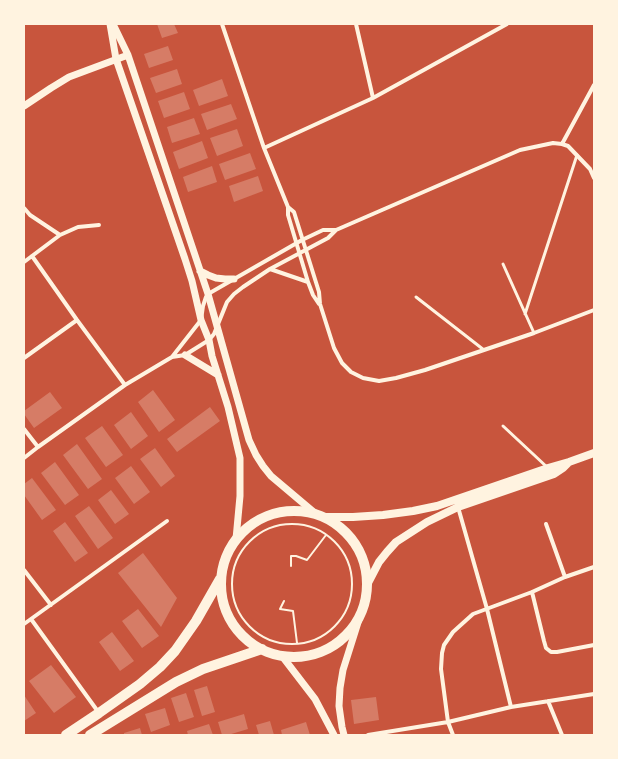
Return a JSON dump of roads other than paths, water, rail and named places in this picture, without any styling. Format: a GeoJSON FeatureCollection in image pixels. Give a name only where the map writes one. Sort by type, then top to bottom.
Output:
{"type":"FeatureCollection","features":[{"type":"Feature","properties":{"kind":"main road"},"geometry":{"type":"LineString","coordinates":[[320,516],[343,530],[357,546],[362,556],[365,566],[367,585],[365,601],[361,613],[353,627],[345,636],[326,650],[303,656],[282,656],[272,654],[250,643],[237,630],[224,607],[220,586],[226,555],[236,539],[253,523],[264,517],[292,511],[320,516],[353,517],[413,511],[437,506],[594,453]]}},
{"type":"Feature","properties":{"kind":"main road"},"geometry":{"type":"LineString","coordinates":[[367,585],[386,552],[396,542],[427,522],[458,507],[554,474],[569,462]]}},
{"type":"Feature","properties":{"kind":"main road"},"geometry":{"type":"LineString","coordinates":[[66,735],[140,684],[160,667],[175,651],[196,621],[221,577]]}},
{"type":"Feature","properties":{"kind":"main road"},"geometry":{"type":"LineString","coordinates":[[90,735],[176,682],[203,669],[262,650]]}},
{"type":"Feature","properties":{"kind":"street"},"geometry":{"type":"LineString","coordinates":[[111,24],[128,55],[208,294],[249,440],[256,455],[271,476],[320,516]]}},
{"type":"Feature","properties":{"kind":"street"},"geometry":{"type":"LineString","coordinates":[[111,24],[116,59],[192,281],[201,320],[209,340],[212,356],[228,407],[240,458],[240,496],[236,539]]}},
{"type":"Feature","properties":{"kind":"street"},"geometry":{"type":"LineString","coordinates":[[222,24],[264,148],[288,207],[288,215],[308,282],[313,295],[320,304]]}},
{"type":"Feature","properties":{"kind":"street"},"geometry":{"type":"LineString","coordinates":[[356,24],[373,98]]}},
{"type":"Feature","properties":{"kind":"street"},"geometry":{"type":"LineString","coordinates":[[264,148],[373,98],[507,24]]}},
{"type":"Feature","properties":{"kind":"street"},"geometry":{"type":"LineString","coordinates":[[24,106],[69,77],[128,55]]}},
{"type":"Feature","properties":{"kind":"street"},"geometry":{"type":"LineString","coordinates":[[562,144],[594,85]]}},
{"type":"Feature","properties":{"kind":"street"},"geometry":{"type":"LineString","coordinates":[[140,128],[151,123]]}},
{"type":"Feature","properties":{"kind":"street"},"geometry":{"type":"LineString","coordinates":[[24,458],[125,384],[172,357],[185,355],[209,340],[214,334],[227,302],[234,294],[270,269],[328,238],[336,230],[520,150],[553,143],[568,146],[592,168],[594,178]]}},
{"type":"Feature","properties":{"kind":"street"},"geometry":{"type":"LineString","coordinates":[[288,207],[294,212],[319,292],[320,304],[334,348],[342,363],[351,372],[363,378],[379,381],[425,370],[534,334],[594,310]]}},
{"type":"Feature","properties":{"kind":"street"},"geometry":{"type":"LineString","coordinates":[[24,208],[30,215],[60,235]]}},
{"type":"Feature","properties":{"kind":"street"},"geometry":{"type":"LineString","coordinates":[[170,215],[180,211]]}},
{"type":"Feature","properties":{"kind":"street"},"geometry":{"type":"LineString","coordinates":[[24,262],[60,235],[78,227],[99,225]]}},
{"type":"Feature","properties":{"kind":"street"},"geometry":{"type":"LineString","coordinates":[[172,357],[201,320],[203,306],[208,294],[302,240],[323,230],[336,230]]}},
{"type":"Feature","properties":{"kind":"street"},"geometry":{"type":"LineString","coordinates":[[32,256],[77,320],[125,384]]}},
{"type":"Feature","properties":{"kind":"street"},"geometry":{"type":"LineString","coordinates":[[270,269],[308,282]]}},
{"type":"Feature","properties":{"kind":"street"},"geometry":{"type":"LineString","coordinates":[[200,271],[216,278],[234,279]]}},
{"type":"Feature","properties":{"kind":"street"},"geometry":{"type":"LineString","coordinates":[[24,358],[77,320]]}},
{"type":"Feature","properties":{"kind":"street"},"geometry":{"type":"LineString","coordinates":[[185,355],[218,375]]}},
{"type":"Feature","properties":{"kind":"street"},"geometry":{"type":"LineString","coordinates":[[24,429],[38,447]]}},
{"type":"Feature","properties":{"kind":"street"},"geometry":{"type":"LineString","coordinates":[[458,507],[487,609],[511,707]]}},
{"type":"Feature","properties":{"kind":"street"},"geometry":{"type":"LineString","coordinates":[[24,624],[167,521]]}},
{"type":"Feature","properties":{"kind":"street"},"geometry":{"type":"LineString","coordinates":[[546,524],[565,577]]}},
{"type":"Feature","properties":{"kind":"street"},"geometry":{"type":"LineString","coordinates":[[453,735],[448,722],[441,669],[444,645],[453,632],[473,614],[594,567]]}},
{"type":"Feature","properties":{"kind":"street"},"geometry":{"type":"LineString","coordinates":[[24,570],[51,605]]}},
{"type":"Feature","properties":{"kind":"street"},"geometry":{"type":"LineString","coordinates":[[532,592],[546,648],[551,652],[557,652],[594,645]]}},
{"type":"Feature","properties":{"kind":"street"},"geometry":{"type":"LineString","coordinates":[[344,735],[340,706],[340,688],[343,670],[361,613]]}},
{"type":"Feature","properties":{"kind":"street"},"geometry":{"type":"LineString","coordinates":[[31,619],[99,713]]}},
{"type":"Feature","properties":{"kind":"street"},"geometry":{"type":"LineString","coordinates":[[282,656],[315,699],[334,735]]}},
{"type":"Feature","properties":{"kind":"street"},"geometry":{"type":"LineString","coordinates":[[368,735],[448,722],[511,707],[594,694]]}},
{"type":"Feature","properties":{"kind":"street"},"geometry":{"type":"LineString","coordinates":[[548,701],[562,735]]}},
{"type":"Feature","properties":{"kind":"street"},"geometry":{"type":"LineString","coordinates":[[102,735],[107,724]]}},
{"type":"Feature","properties":{"kind":"lane"},"geometry":{"type":"LineString","coordinates":[[525,314],[577,155]]}},
{"type":"Feature","properties":{"kind":"lane"},"geometry":{"type":"LineString","coordinates":[[503,264],[534,334]]}},
{"type":"Feature","properties":{"kind":"lane"},"geometry":{"type":"LineString","coordinates":[[416,297],[484,350]]}},
{"type":"Feature","properties":{"kind":"lane"},"geometry":{"type":"LineString","coordinates":[[503,426],[548,468]]}}]}
